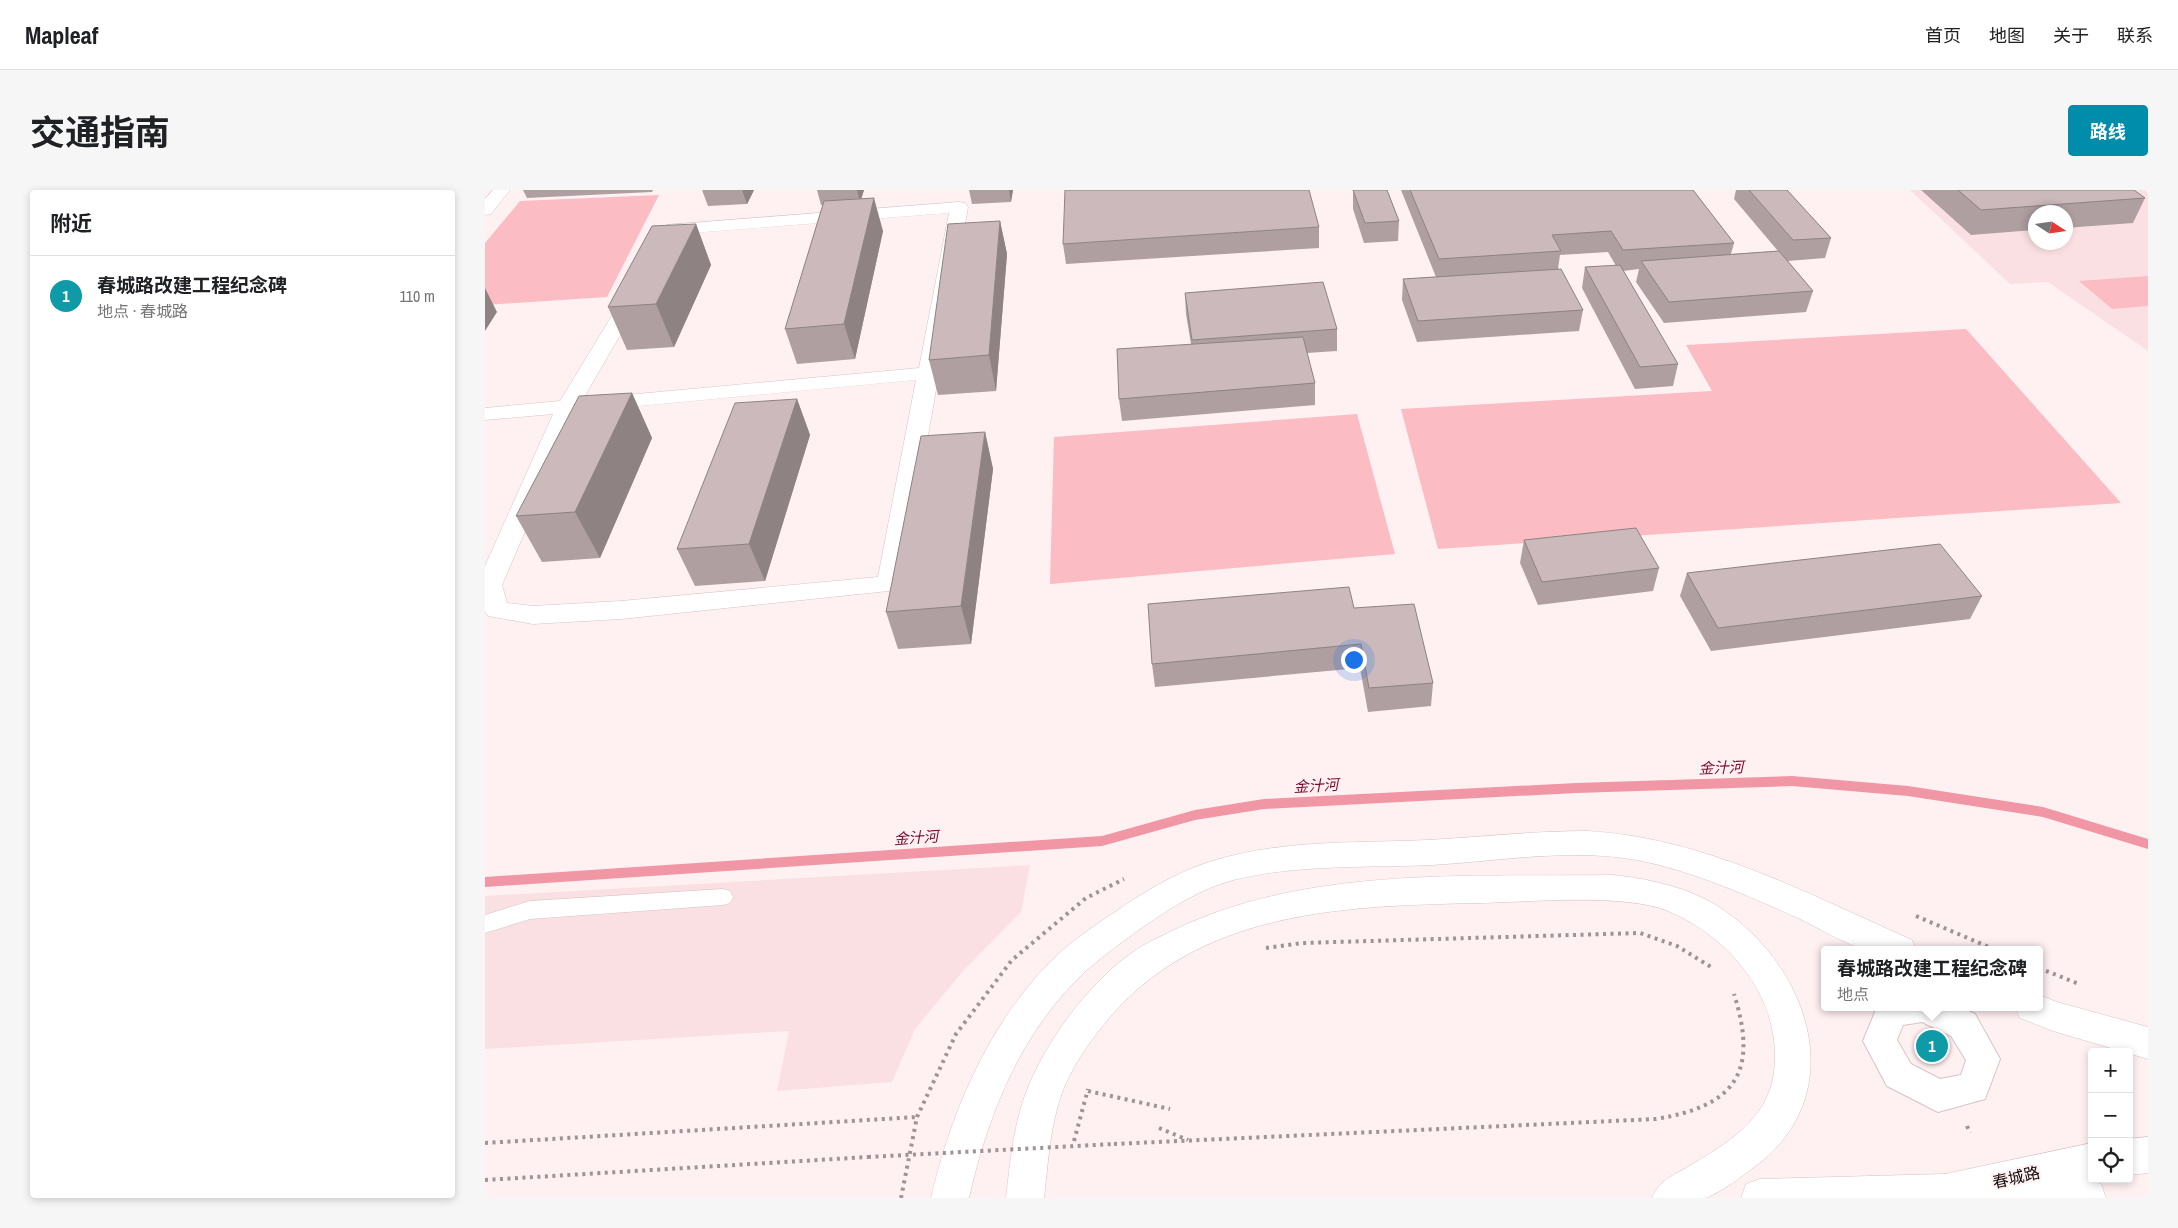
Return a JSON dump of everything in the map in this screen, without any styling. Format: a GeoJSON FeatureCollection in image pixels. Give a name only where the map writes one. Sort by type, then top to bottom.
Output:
{"type":"FeatureCollection","features":[{"type":"Feature","properties":{"kind":"main road"},"geometry":{"type":"LineString","coordinates":[[485,210],[502,190]]}},
{"type":"Feature","properties":{"kind":"main road"},"geometry":{"type":"LineString","coordinates":[[959,207],[889,584],[621,610],[533,614],[497,610],[489,585],[567,407],[673,229],[959,207]]}},
{"type":"Feature","properties":{"kind":"main road"},"geometry":{"type":"LineString","coordinates":[[485,414],[928,373]]}},
{"type":"Feature","properties":{"kind":"main road"},"geometry":{"type":"LineString","coordinates":[[950,1198],[955,1174],[972,1120],[998,1060],[1029,1012],[1061,973],[1105,935],[1146,907],[1189,884],[1234,868],[1283,860],[1449,852],[1539,844],[1591,844],[1635,848],[1678,857],[1722,872],[1891,946]]}},
{"type":"Feature","properties":{"kind":"main road"},"geometry":{"type":"LineString","coordinates":[[1025,1198],[1031,1144],[1047,1085],[1075,1036],[1106,997],[1143,964],[1187,939],[1243,915],[1302,902],[1367,895],[1613,888],[1650,892],[1680,902],[1708,917],[1734,936],[1757,959],[1774,985],[1787,1013],[1793,1043],[1793,1071],[1787,1100],[1772,1125],[1752,1146],[1671,1198]]}},
{"type":"Feature","properties":{"kind":"main road"},"geometry":{"type":"LineString","coordinates":[[2041,1011],[2148,1043]]}},
{"type":"Feature","properties":{"kind":"main road"},"geometry":{"type":"LineString","coordinates":[[2133,1157],[2148,1155]]}},
{"type":"Feature","properties":{"kind":"main road","name":"春城路"},"geometry":{"type":"LineString","coordinates":[[1759,1198],[1945,1193],[2088,1162]]}},
{"type":"Feature","properties":{"kind":"main road"},"geometry":{"type":"LineString","coordinates":[[1945,1193],[2087,1198]]}},
{"type":"Feature","properties":{"kind":"lane"},"geometry":{"type":"LineString","coordinates":[[485,924],[530,910],[723,897]]}},
{"type":"Feature","properties":{"kind":"path"},"geometry":{"type":"LineString","coordinates":[[1262,949],[1302,943],[1640,933],[1671,942],[1698,956],[1713,968]]}},
{"type":"Feature","properties":{"kind":"path"},"geometry":{"type":"LineString","coordinates":[[485,1180],[1114,1144],[1656,1119],[1688,1113],[1712,1104],[1731,1088],[1741,1070],[1745,1038],[1742,1017],[1729,986]]}},
{"type":"Feature","properties":{"kind":"path"},"geometry":{"type":"LineString","coordinates":[[1072,1148],[1090,1086]]}},
{"type":"Feature","properties":{"kind":"path"},"geometry":{"type":"LineString","coordinates":[[1088,1091],[1170,1109]]}},
{"type":"Feature","properties":{"kind":"path"},"geometry":{"type":"LineString","coordinates":[[485,1143],[917,1117]]}},
{"type":"Feature","properties":{"kind":"path"},"geometry":{"type":"LineString","coordinates":[[1159,1128],[1190,1141]]}},
{"type":"Feature","properties":{"kind":"shaded area"},"geometry":{"type":"Polygon","coordinates":[[[1910,190],[2148,190],[2148,351],[2048,282],[2010,284],[1910,190]]]}},
{"type":"Feature","properties":{"kind":"shaded area"},"geometry":{"type":"Polygon","coordinates":[[[659,195],[607,297],[485,305],[485,243],[520,201],[659,195]]]}},
{"type":"Feature","properties":{"kind":"shaded area"},"geometry":{"type":"Polygon","coordinates":[[[2148,276],[2148,306],[2112,309],[2079,281],[2148,276]]]}},
{"type":"Feature","properties":{"kind":"shaded area"},"geometry":{"type":"Polygon","coordinates":[[[1966,329],[2121,503],[1438,549],[1401,409],[1712,391],[1686,345],[1966,329]]]}},
{"type":"Feature","properties":{"kind":"shaded area"},"geometry":{"type":"Polygon","coordinates":[[[1357,414],[1395,554],[1050,584],[1054,437],[1357,414]]]}},
{"type":"Feature","properties":{"kind":"shaded area"},"geometry":{"type":"Polygon","coordinates":[[[1030,865],[1021,912],[962,972],[915,1029],[892,1082],[777,1091],[789,1031],[485,1049],[485,896],[1030,865]]]}},
{"type":"Feature","properties":{"kind":"building"},"geometry":{"type":"Polygon","coordinates":[[[1065,190],[1309,190],[1319,227],[1063,244],[1065,190]]]}},
{"type":"Feature","properties":{"kind":"building"},"geometry":{"type":"Polygon","coordinates":[[[1353,190],[1387,190],[1399,221],[1365,223],[1353,190]]]}},
{"type":"Feature","properties":{"kind":"building"},"geometry":{"type":"Polygon","coordinates":[[[1410,190],[1693,190],[1734,243],[1623,250],[1611,231],[1552,235],[1561,251],[1439,259],[1410,190]]]}},
{"type":"Feature","properties":{"kind":"building"},"geometry":{"type":"Polygon","coordinates":[[[1749,190],[1787,190],[1831,238],[1793,240],[1749,190]]]}},
{"type":"Feature","properties":{"kind":"building"},"geometry":{"type":"Polygon","coordinates":[[[1958,190],[2134,190],[2145,198],[2028,205],[2028,207],[1981,210],[1958,190]]]}},
{"type":"Feature","properties":{"kind":"building"},"geometry":{"type":"Polygon","coordinates":[[[874,198],[844,324],[785,329],[824,201],[874,198]]]}},
{"type":"Feature","properties":{"kind":"building"},"geometry":{"type":"Polygon","coordinates":[[[1000,221],[989,355],[929,360],[948,224],[1000,221]]]}},
{"type":"Feature","properties":{"kind":"building"},"geometry":{"type":"Polygon","coordinates":[[[696,224],[656,304],[608,307],[652,226],[696,224]]]}},
{"type":"Feature","properties":{"kind":"building"},"geometry":{"type":"Polygon","coordinates":[[[1779,251],[1813,291],[1669,302],[1641,261],[1779,251]]]}},
{"type":"Feature","properties":{"kind":"building"},"geometry":{"type":"Polygon","coordinates":[[[1620,265],[1678,364],[1640,367],[1585,267],[1620,265]]]}},
{"type":"Feature","properties":{"kind":"building"},"geometry":{"type":"Polygon","coordinates":[[[1561,269],[1583,310],[1418,321],[1403,279],[1561,269]]]}},
{"type":"Feature","properties":{"kind":"building"},"geometry":{"type":"Polygon","coordinates":[[[1323,282],[1337,329],[1192,340],[1185,293],[1323,282]]]}},
{"type":"Feature","properties":{"kind":"building"},"geometry":{"type":"Polygon","coordinates":[[[1303,337],[1315,383],[1119,399],[1117,349],[1303,337]]]}},
{"type":"Feature","properties":{"kind":"building"},"geometry":{"type":"Polygon","coordinates":[[[632,393],[575,512],[516,516],[579,396],[632,393]]]}},
{"type":"Feature","properties":{"kind":"building"},"geometry":{"type":"Polygon","coordinates":[[[797,399],[749,544],[677,549],[735,403],[797,399]]]}},
{"type":"Feature","properties":{"kind":"building"},"geometry":{"type":"Polygon","coordinates":[[[985,432],[961,606],[886,612],[921,436],[985,432]]]}},
{"type":"Feature","properties":{"kind":"building"},"geometry":{"type":"Polygon","coordinates":[[[1636,528],[1659,568],[1542,582],[1524,540],[1636,528]]]}},
{"type":"Feature","properties":{"kind":"building"},"geometry":{"type":"Polygon","coordinates":[[[1940,544],[1982,596],[1718,628],[1687,573],[1940,544]]]}},
{"type":"Feature","properties":{"kind":"building"},"geometry":{"type":"Polygon","coordinates":[[[1349,587],[1354,608],[1414,604],[1433,683],[1369,688],[1361,644],[1152,664],[1148,604],[1349,587]]]}},
{"type":"Feature","properties":{"kind":"waterway","name":"金汁河"},"geometry":{"type":"LineString","coordinates":[[485,882],[1102,841],[1195,815],[1264,804],[1576,788],[1792,781],[1908,791],[2043,812],[2148,844]]}},
{"type":"Feature","properties":{"kind":"place","name":"春城路改建工程纪念碑"},"geometry":{"type":"Point","coordinates":[1932,1046]}}]}
